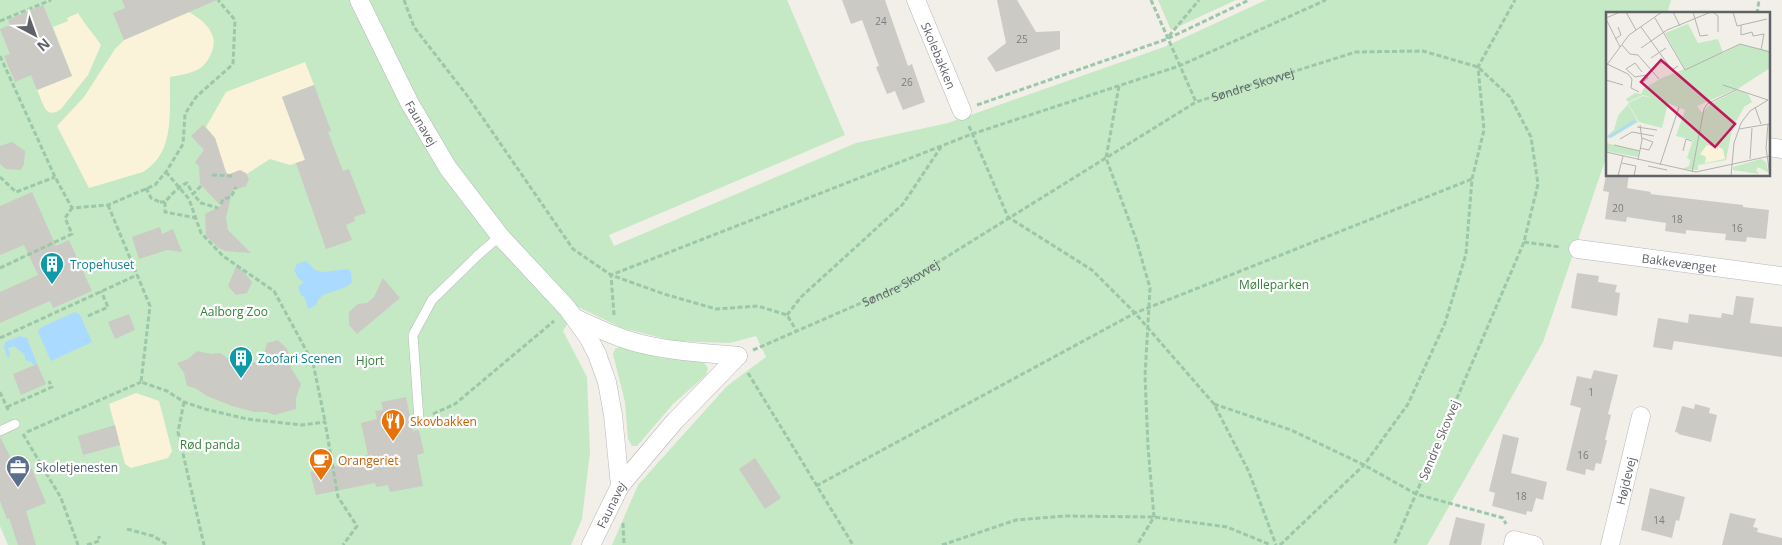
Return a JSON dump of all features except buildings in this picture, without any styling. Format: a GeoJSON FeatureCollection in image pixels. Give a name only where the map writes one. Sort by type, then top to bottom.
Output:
{"type":"FeatureCollection","features":[{"type":"Feature","properties":{"kind":"street","name":"Faunavej"},"geometry":{"type":"LineString","coordinates":[[359,0],[409,102],[448,168],[500,236],[572,314],[597,354],[607,382],[613,415],[620,486],[591,545]]}},
{"type":"Feature","properties":{"kind":"street","name":"Skolebakken"},"geometry":{"type":"LineString","coordinates":[[916,0],[962,111]]}},
{"type":"Feature","properties":{"kind":"street","name":"Bakkevænget"},"geometry":{"type":"LineString","coordinates":[[1578,249],[1782,276]]}},
{"type":"Feature","properties":{"kind":"street","name":"Faunavej"},"geometry":{"type":"LineString","coordinates":[[572,314],[616,336],[644,345],[677,351],[738,356]]}},
{"type":"Feature","properties":{"kind":"street"},"geometry":{"type":"LineString","coordinates":[[620,486],[674,422],[738,356]]}},
{"type":"Feature","properties":{"kind":"street","name":"Højdevej"},"geometry":{"type":"LineString","coordinates":[[1610,545],[1641,416]]}},
{"type":"Feature","properties":{"kind":"street"},"geometry":{"type":"LineString","coordinates":[[1514,543],[1534,545]]}},
{"type":"Feature","properties":{"kind":"lane"},"geometry":{"type":"LineString","coordinates":[[419,420],[413,335],[432,300],[500,236]]}},
{"type":"Feature","properties":{"kind":"lane"},"geometry":{"type":"LineString","coordinates":[[0,431],[15,424]]}},
{"type":"Feature","properties":{"kind":"path"},"geometry":{"type":"LineString","coordinates":[[0,21],[51,0]]}},
{"type":"Feature","properties":{"kind":"path"},"geometry":{"type":"LineString","coordinates":[[72,208],[108,205],[155,185],[166,172],[183,144],[185,114],[196,97],[232,64],[235,20],[218,0]]}},
{"type":"Feature","properties":{"kind":"path"},"geometry":{"type":"LineString","coordinates":[[404,0],[414,27],[469,98],[573,249],[611,275],[664,294],[716,309],[758,306],[787,315],[796,330]]}},
{"type":"Feature","properties":{"kind":"path"},"geometry":{"type":"LineString","coordinates":[[1150,0],[1196,102]]}},
{"type":"Feature","properties":{"kind":"path"},"geometry":{"type":"LineString","coordinates":[[1167,39],[1199,0]]}},
{"type":"Feature","properties":{"kind":"path"},"geometry":{"type":"LineString","coordinates":[[1249,0],[1167,39],[962,111],[1008,218],[1092,270],[1135,313],[1214,404],[1249,472],[1278,545],[1364,465],[1408,404],[1445,323],[1466,254],[1472,179],[1484,130],[1478,67],[1515,0]]}},
{"type":"Feature","properties":{"kind":"path"},"geometry":{"type":"LineString","coordinates":[[611,275],[972,134],[1179,66],[1326,0]]}},
{"type":"Feature","properties":{"kind":"path","name":"Søndre Skovvej"},"geometry":{"type":"LineString","coordinates":[[738,356],[898,287],[1196,102],[1356,52],[1423,51],[1478,67],[1510,97],[1531,137],[1538,184],[1524,242],[1394,545]]}},
{"type":"Feature","properties":{"kind":"path"},"geometry":{"type":"LineString","coordinates":[[0,56],[55,177],[72,208]]}},
{"type":"Feature","properties":{"kind":"path"},"geometry":{"type":"LineString","coordinates":[[1119,86],[1106,158],[1136,239],[1150,288],[1145,376],[1148,448],[1154,517],[1137,545]]}},
{"type":"Feature","properties":{"kind":"path"},"geometry":{"type":"LineString","coordinates":[[787,315],[801,297],[903,204],[941,146]]}},
{"type":"Feature","properties":{"kind":"path"},"geometry":{"type":"LineString","coordinates":[[166,172],[189,199],[201,233],[223,256],[274,291],[313,363],[338,497],[357,526],[343,545]]}},
{"type":"Feature","properties":{"kind":"path"},"geometry":{"type":"LineString","coordinates":[[212,175],[232,176]]}},
{"type":"Feature","properties":{"kind":"path"},"geometry":{"type":"LineString","coordinates":[[0,177],[2,181],[16,192],[55,177]]}},
{"type":"Feature","properties":{"kind":"path"},"geometry":{"type":"LineString","coordinates":[[816,486],[1135,313],[1472,179]]}},
{"type":"Feature","properties":{"kind":"path"},"geometry":{"type":"LineString","coordinates":[[196,218],[165,212],[165,202],[181,185],[187,183],[201,203],[218,208]]}},
{"type":"Feature","properties":{"kind":"path"},"geometry":{"type":"LineString","coordinates":[[193,194],[202,186]]}},
{"type":"Feature","properties":{"kind":"path"},"geometry":{"type":"LineString","coordinates":[[221,204],[223,199],[231,197],[236,187]]}},
{"type":"Feature","properties":{"kind":"path"},"geometry":{"type":"LineString","coordinates":[[146,188],[151,198],[165,202]]}},
{"type":"Feature","properties":{"kind":"path"},"geometry":{"type":"LineString","coordinates":[[108,205],[150,306],[141,382]]}},
{"type":"Feature","properties":{"kind":"path"},"geometry":{"type":"LineString","coordinates":[[0,268],[72,234],[65,218],[72,208]]}},
{"type":"Feature","properties":{"kind":"path"},"geometry":{"type":"LineString","coordinates":[[1524,242],[1578,249]]}},
{"type":"Feature","properties":{"kind":"path"},"geometry":{"type":"LineString","coordinates":[[0,338],[137,275]]}},
{"type":"Feature","properties":{"kind":"path"},"geometry":{"type":"LineString","coordinates":[[611,275],[616,336]]}},
{"type":"Feature","properties":{"kind":"path"},"geometry":{"type":"LineString","coordinates":[[88,316],[108,307],[101,291]]}},
{"type":"Feature","properties":{"kind":"path"},"geometry":{"type":"LineString","coordinates":[[419,420],[456,404],[572,314]]}},
{"type":"Feature","properties":{"kind":"path"},"geometry":{"type":"LineString","coordinates":[[738,356],[853,545]]}},
{"type":"Feature","properties":{"kind":"path"},"geometry":{"type":"LineString","coordinates":[[7,406],[52,387],[49,381]]}},
{"type":"Feature","properties":{"kind":"path"},"geometry":{"type":"LineString","coordinates":[[23,434],[141,382],[167,391],[184,402],[247,419],[302,425],[325,422]]}},
{"type":"Feature","properties":{"kind":"path"},"geometry":{"type":"LineString","coordinates":[[0,392],[15,424],[23,434],[61,498],[78,545]]}},
{"type":"Feature","properties":{"kind":"path"},"geometry":{"type":"LineString","coordinates":[[184,402],[178,432],[204,545]]}},
{"type":"Feature","properties":{"kind":"path"},"geometry":{"type":"LineString","coordinates":[[1214,404],[1291,430],[1364,465],[1416,494],[1503,518],[1514,543]]}},
{"type":"Feature","properties":{"kind":"path"},"geometry":{"type":"LineString","coordinates":[[942,545],[1016,520],[1065,516],[1154,517],[1227,527],[1271,545]]}},
{"type":"Feature","properties":{"kind":"path"},"geometry":{"type":"LineString","coordinates":[[127,529],[153,536],[168,545]]}},
{"type":"Feature","properties":{"kind":"path"},"geometry":{"type":"LineString","coordinates":[[87,545],[100,541],[99,536]]}},
{"type":"Feature","properties":{"kind":"green space"},"geometry":{"type":"Polygon","coordinates":[[[0,0],[787,0],[845,135],[609,235],[614,246],[856,143],[948,123],[1164,47],[1266,0],[1671,0],[1668,12],[1606,12],[1606,158],[1543,342],[1427,545],[612,545],[638,485],[727,386],[766,357],[756,336],[730,343],[674,341],[622,328],[578,307],[563,331],[587,377],[590,452],[582,519],[571,545],[8,545],[0,526],[0,0]]]}},
{"type":"Feature","properties":{"kind":"green space"},"geometry":{"type":"Polygon","coordinates":[[[1158,0],[1236,0],[1171,30],[1158,0]]]}},
{"type":"Feature","properties":{"kind":"green space"},"geometry":{"type":"Polygon","coordinates":[[[619,347],[662,358],[699,361],[708,368],[706,375],[673,404],[637,446],[632,446],[628,439],[625,402],[613,354],[615,349],[619,347]]]}},
{"type":"Feature","properties":{"kind":"sand"},"geometry":{"type":"Polygon","coordinates":[[[189,12],[201,20],[210,30],[214,42],[213,49],[208,60],[199,69],[170,77],[170,117],[166,142],[161,154],[154,164],[143,172],[89,188],[57,126],[84,97],[115,49],[124,40],[189,12]]]}},
{"type":"Feature","properties":{"kind":"sand"},"geometry":{"type":"Polygon","coordinates":[[[78,13],[101,45],[88,75],[61,109],[51,113],[45,108],[37,90],[72,76],[53,27],[68,21],[67,18],[78,13]]]}},
{"type":"Feature","properties":{"kind":"sand"},"geometry":{"type":"Polygon","coordinates":[[[305,62],[314,85],[282,97],[295,132],[314,157],[290,165],[270,159],[239,179],[211,165],[220,154],[215,138],[206,127],[226,92],[305,62]]]}},
{"type":"Feature","properties":{"kind":"sand"},"geometry":{"type":"Polygon","coordinates":[[[136,393],[159,401],[172,451],[168,458],[131,468],[125,464],[109,404],[136,393]]]}},
{"type":"Feature","properties":{"kind":"water"},"geometry":{"type":"Polygon","coordinates":[[[306,261],[315,270],[322,272],[348,269],[351,272],[352,282],[348,286],[322,296],[316,305],[308,309],[305,298],[300,294],[298,287],[304,282],[298,278],[294,270],[297,264],[306,261]]]}},
{"type":"Feature","properties":{"kind":"water"},"geometry":{"type":"Polygon","coordinates":[[[75,312],[80,315],[92,342],[51,361],[38,332],[40,328],[75,312]]]}},
{"type":"Feature","properties":{"kind":"water"},"geometry":{"type":"Polygon","coordinates":[[[20,336],[27,338],[37,364],[34,365],[25,360],[25,355],[14,346],[8,348],[10,355],[8,358],[4,348],[5,342],[20,336]]]}},
{"type":"Feature","properties":{"kind":"place","name":"Tropehuset"},"geometry":{"type":"Point","coordinates":[52,285]}},
{"type":"Feature","properties":{"kind":"place","name":"Zoofari Scenen"},"geometry":{"type":"Point","coordinates":[241,379]}},
{"type":"Feature","properties":{"kind":"place","name":"Skovbakken"},"geometry":{"type":"Point","coordinates":[393,442]}},
{"type":"Feature","properties":{"kind":"place","name":"Orangeriet"},"geometry":{"type":"Point","coordinates":[321,481]}},
{"type":"Feature","properties":{"kind":"place","name":"Skoletjenesten"},"geometry":{"type":"Point","coordinates":[18,488]}},
{"type":"Feature","properties":{"kind":"park label","name":"Mølleparken"},"geometry":{"type":"Point","coordinates":[1274,284]}},
{"type":"Feature","properties":{"kind":"park label","name":"Aalborg Zoo"},"geometry":{"type":"Point","coordinates":[234,311]}},
{"type":"Feature","properties":{"kind":"park label","name":"Hjort"},"geometry":{"type":"Point","coordinates":[370,360]}},
{"type":"Feature","properties":{"kind":"park label","name":"Rød panda"},"geometry":{"type":"Point","coordinates":[210,444]}}]}
